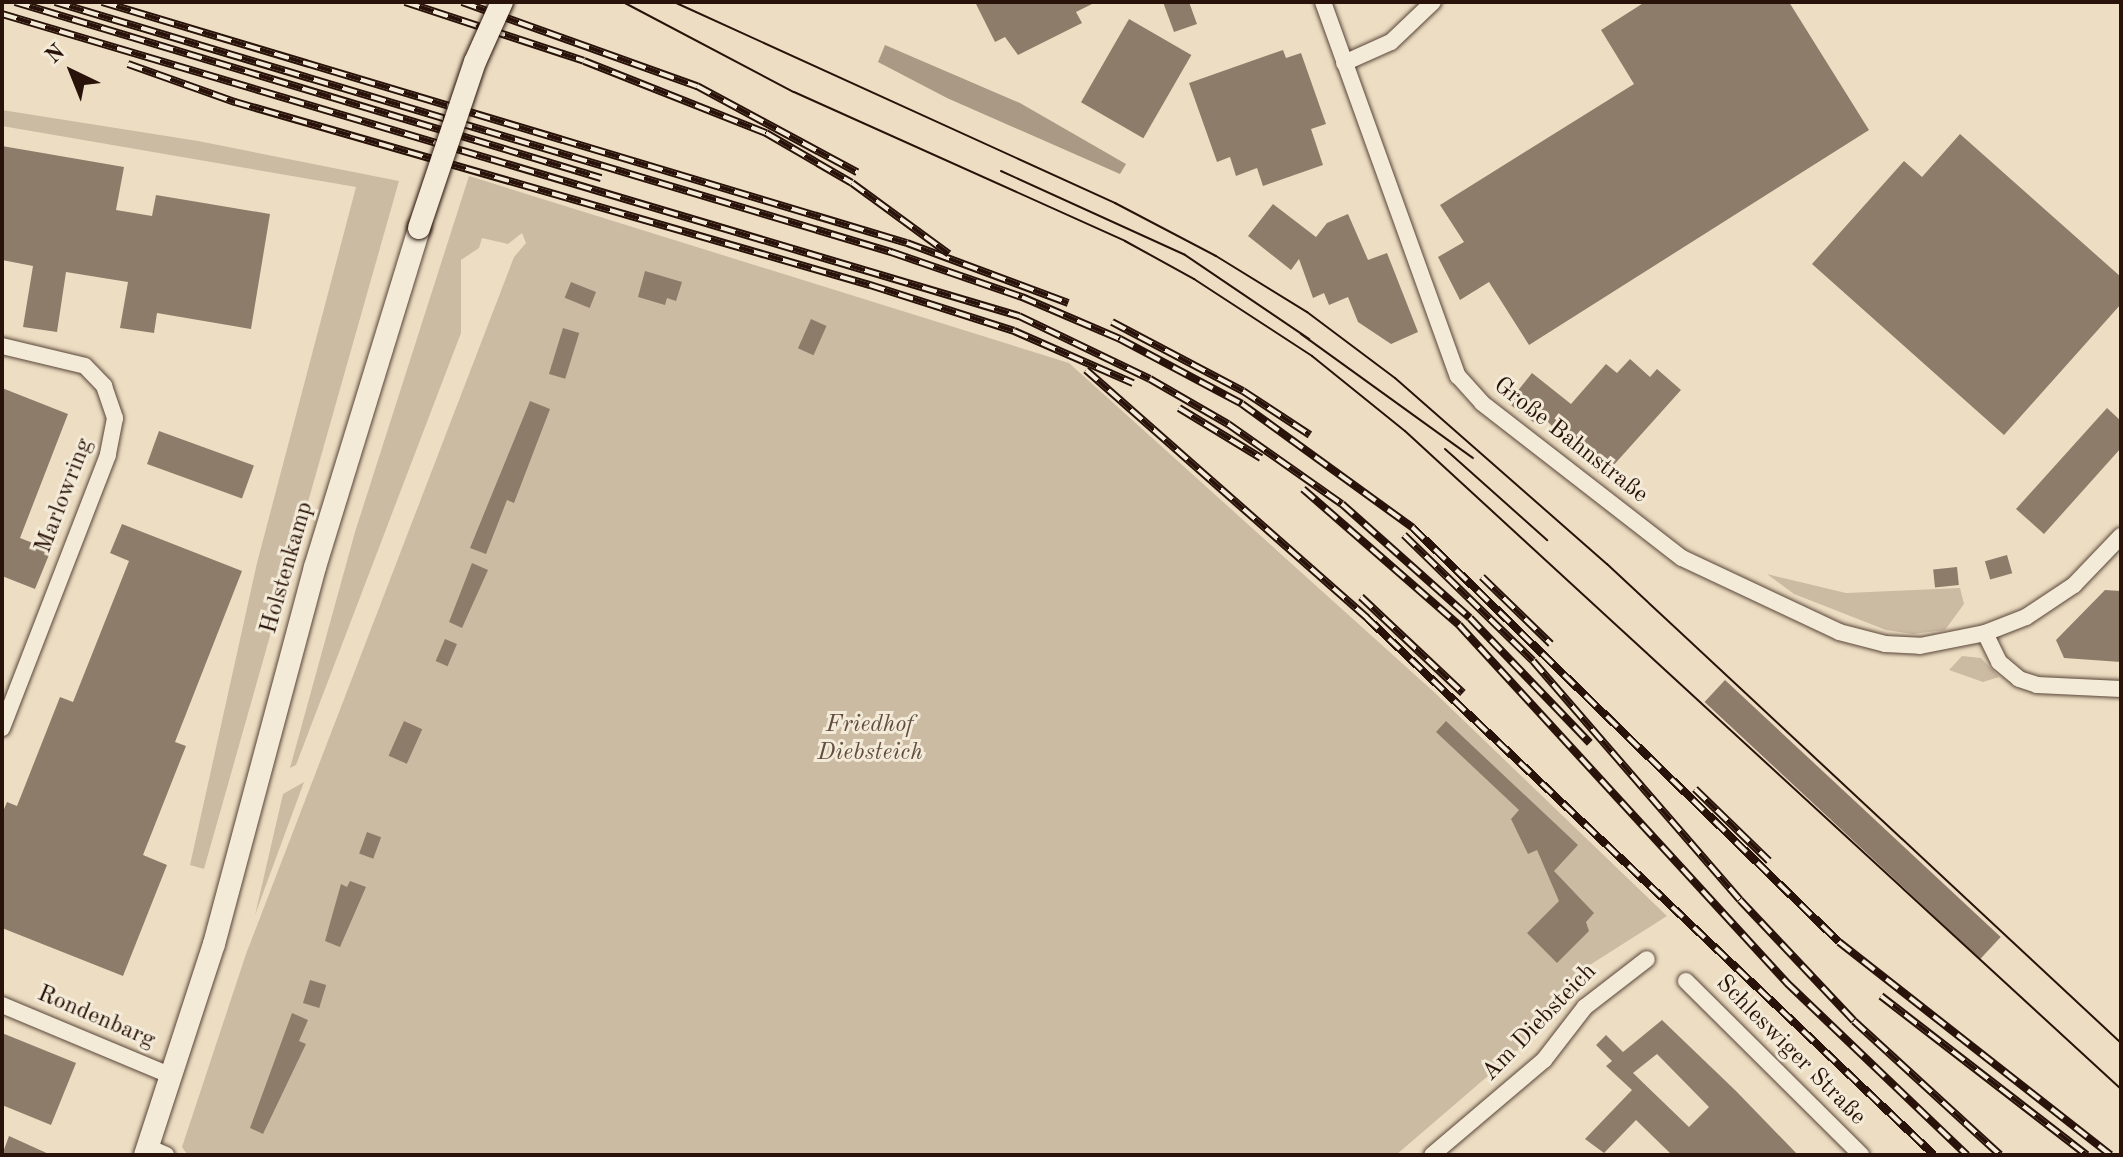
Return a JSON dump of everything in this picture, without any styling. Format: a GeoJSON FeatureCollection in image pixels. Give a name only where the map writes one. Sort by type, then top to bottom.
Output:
{"type":"FeatureCollection","features":[{"type":"Feature","properties":{"kind":"main road","name":"Holstenkamp"},"geometry":{"type":"LineString","coordinates":[[153,1152],[172,1076],[214,944],[315,567],[419,228],[466,88],[502,2]]}},
{"type":"Feature","properties":{"kind":"street","name":"Große Bahnstraße"},"geometry":{"type":"LineString","coordinates":[[1323,2],[1452,364],[1469,391],[1682,558],[1839,632],[1885,644],[1937,644],[1985,633],[2058,597],[2121,536]]}},
{"type":"Feature","properties":{"kind":"street"},"geometry":{"type":"LineString","coordinates":[[1344,63],[1391,42],[1433,2]]}},
{"type":"Feature","properties":{"kind":"street","name":"Marlowring"},"geometry":{"type":"LineString","coordinates":[[2,346],[85,366],[104,386],[115,418],[111,445],[2,728]]}},
{"type":"Feature","properties":{"kind":"street"},"geometry":{"type":"LineString","coordinates":[[1985,633],[1999,662],[2019,679],[2037,685],[2121,689]]}},
{"type":"Feature","properties":{"kind":"street","name":"Am Diebsteich"},"geometry":{"type":"LineString","coordinates":[[1432,1155],[1544,1060],[1585,1007],[1647,959]]}},
{"type":"Feature","properties":{"kind":"street","name":"Schleswiger Straße"},"geometry":{"type":"LineString","coordinates":[[1686,981],[1861,1155]]}},
{"type":"Feature","properties":{"kind":"street","name":"Rondenbarg"},"geometry":{"type":"LineString","coordinates":[[2,1005],[172,1076]]}},
{"type":"Feature","properties":{"kind":"green space"},"geometry":{"type":"Polygon","coordinates":[[[2,110],[198,141],[399,181],[204,869],[190,865],[257,563],[356,187],[2,126],[2,110]]]}},
{"type":"Feature","properties":{"kind":"green space","name":"Friedhof Diebsteich"},"geometry":{"type":"Polygon","coordinates":[[[469,176],[1069,363],[1434,692],[1667,916],[1574,975],[1553,1020],[1396,1155],[187,1154],[182,1147],[246,954],[514,257],[526,243],[522,233],[508,244],[482,238],[479,248],[461,260],[461,333],[296,765],[290,768],[355,532],[469,176]]]}},
{"type":"Feature","properties":{"kind":"green space"},"geometry":{"type":"Polygon","coordinates":[[[1767,574],[1846,593],[1960,588],[1964,604],[1945,630],[1913,634],[1886,630],[1794,594],[1767,574]]]}},
{"type":"Feature","properties":{"kind":"green space"},"geometry":{"type":"Polygon","coordinates":[[[1962,656],[1981,658],[1999,677],[1983,682],[1949,670],[1962,656]]]}},
{"type":"Feature","properties":{"kind":"green space"},"geometry":{"type":"Polygon","coordinates":[[[304,782],[255,915],[283,794],[304,782]]]}},
{"type":"Feature","properties":{"kind":"shaded area"},"geometry":{"type":"Polygon","coordinates":[[[885,45],[1020,103],[1126,164],[1120,174],[947,98],[878,62],[885,45]]]}},
{"type":"Feature","properties":{"kind":"building"},"geometry":{"type":"Polygon","coordinates":[[[975,2],[1096,2],[1076,12],[1082,23],[1018,55],[1005,37],[995,42],[975,2]]]}},
{"type":"Feature","properties":{"kind":"building"},"geometry":{"type":"Polygon","coordinates":[[[1163,2],[1189,2],[1197,24],[1174,32],[1163,2]]]}},
{"type":"Feature","properties":{"kind":"building"},"geometry":{"type":"Polygon","coordinates":[[[1645,2],[1789,2],[1869,130],[1529,345],[1489,282],[1460,300],[1438,257],[1464,242],[1440,205],[1634,84],[1601,30],[1645,2]]]}},
{"type":"Feature","properties":{"kind":"building"},"geometry":{"type":"Polygon","coordinates":[[[1129,19],[1191,55],[1143,138],[1081,102],[1129,19]]]}},
{"type":"Feature","properties":{"kind":"building"},"geometry":{"type":"Polygon","coordinates":[[[1283,50],[1286,58],[1301,53],[1326,124],[1311,129],[1323,165],[1263,186],[1257,168],[1236,176],[1230,157],[1217,162],[1189,83],[1283,50]]]}},
{"type":"Feature","properties":{"kind":"building"},"geometry":{"type":"Polygon","coordinates":[[[1960,134],[2121,277],[2121,304],[2004,435],[1812,264],[1904,161],[1922,177],[1960,134]]]}},
{"type":"Feature","properties":{"kind":"building"},"geometry":{"type":"Polygon","coordinates":[[[2,146],[124,167],[116,210],[152,216],[156,195],[270,214],[251,329],[157,313],[154,333],[120,328],[128,282],[66,272],[57,332],[23,327],[33,266],[2,260],[2,146]]]}},
{"type":"Feature","properties":{"kind":"building"},"geometry":{"type":"Polygon","coordinates":[[[1273,204],[1316,237],[1327,223],[1348,214],[1368,260],[1387,253],[1418,332],[1391,344],[1358,322],[1348,297],[1329,305],[1324,293],[1313,298],[1299,259],[1291,270],[1248,236],[1273,204]]]}},
{"type":"Feature","properties":{"kind":"building"},"geometry":{"type":"Polygon","coordinates":[[[645,271],[682,282],[676,301],[667,298],[665,305],[638,297],[645,271]]]}},
{"type":"Feature","properties":{"kind":"building"},"geometry":{"type":"Polygon","coordinates":[[[571,282],[596,292],[590,308],[565,298],[571,282]]]}},
{"type":"Feature","properties":{"kind":"building"},"geometry":{"type":"Polygon","coordinates":[[[811,319],[827,326],[814,355],[798,348],[811,319]]]}},
{"type":"Feature","properties":{"kind":"building"},"geometry":{"type":"Polygon","coordinates":[[[563,328],[579,333],[565,379],[549,374],[563,328]]]}},
{"type":"Feature","properties":{"kind":"building"},"geometry":{"type":"Polygon","coordinates":[[[1630,359],[1650,377],[1657,369],[1681,390],[1603,477],[1542,416],[1536,424],[1508,403],[1532,373],[1571,404],[1606,364],[1617,373],[1630,359]]]}},
{"type":"Feature","properties":{"kind":"building"},"geometry":{"type":"Polygon","coordinates":[[[2,388],[68,414],[20,538],[51,550],[35,589],[2,576],[2,388]]]}},
{"type":"Feature","properties":{"kind":"building"},"geometry":{"type":"Polygon","coordinates":[[[530,401],[550,409],[514,503],[507,500],[486,554],[470,548],[530,401]]]}},
{"type":"Feature","properties":{"kind":"building"},"geometry":{"type":"Polygon","coordinates":[[[2107,408],[2121,421],[2121,448],[2044,534],[2016,509],[2107,408]]]}},
{"type":"Feature","properties":{"kind":"building"},"geometry":{"type":"Polygon","coordinates":[[[159,431],[254,466],[242,498],[147,464],[159,431]]]}},
{"type":"Feature","properties":{"kind":"building"},"geometry":{"type":"Polygon","coordinates":[[[122,524],[242,571],[175,742],[186,746],[143,855],[167,865],[123,976],[2,928],[2,814],[7,802],[17,806],[60,697],[73,702],[129,561],[110,553],[122,524]]]}},
{"type":"Feature","properties":{"kind":"building"},"geometry":{"type":"Polygon","coordinates":[[[2007,555],[2012,573],[1990,580],[1985,561],[2007,555]]]}},
{"type":"Feature","properties":{"kind":"building"},"geometry":{"type":"Polygon","coordinates":[[[472,563],[488,570],[462,628],[449,622],[472,563]]]}},
{"type":"Feature","properties":{"kind":"building"},"geometry":{"type":"Polygon","coordinates":[[[1957,567],[1959,585],[1935,587],[1933,570],[1957,567]]]}},
{"type":"Feature","properties":{"kind":"building"},"geometry":{"type":"Polygon","coordinates":[[[2105,590],[2121,591],[2121,662],[2064,658],[2056,640],[2105,590]]]}},
{"type":"Feature","properties":{"kind":"building"},"geometry":{"type":"Polygon","coordinates":[[[445,639],[457,644],[448,666],[436,661],[445,639]]]}},
{"type":"Feature","properties":{"kind":"building"},"geometry":{"type":"Polygon","coordinates":[[[1725,680],[2001,937],[1980,959],[1705,702],[1725,680]]]}},
{"type":"Feature","properties":{"kind":"building"},"geometry":{"type":"Polygon","coordinates":[[[404,721],[422,729],[407,764],[389,756],[404,721]]]}},
{"type":"Feature","properties":{"kind":"building"},"geometry":{"type":"Polygon","coordinates":[[[1446,721],[1578,845],[1554,871],[1594,913],[1586,922],[1589,931],[1557,963],[1527,933],[1559,901],[1537,850],[1528,854],[1511,819],[1519,810],[1436,732],[1446,721]]]}},
{"type":"Feature","properties":{"kind":"building"},"geometry":{"type":"Polygon","coordinates":[[[367,832],[381,837],[373,859],[359,854],[367,832]]]}},
{"type":"Feature","properties":{"kind":"building"},"geometry":{"type":"Polygon","coordinates":[[[350,881],[366,887],[340,947],[325,941],[341,884],[347,887],[350,881]]]}},
{"type":"Feature","properties":{"kind":"building"},"geometry":{"type":"Polygon","coordinates":[[[310,980],[326,985],[319,1008],[303,1003],[310,980]]]}},
{"type":"Feature","properties":{"kind":"building"},"geometry":{"type":"Polygon","coordinates":[[[292,1013],[308,1020],[299,1041],[306,1044],[263,1134],[250,1128],[292,1013]]]}},
{"type":"Feature","properties":{"kind":"building"},"geometry":{"type":"Polygon","coordinates":[[[1662,1020],[1798,1155],[1672,1155],[1636,1120],[1604,1153],[1585,1139],[1632,1090],[1606,1066],[1612,1061],[1596,1045],[1606,1035],[1623,1052],[1662,1020]],[[1657,1054],[1633,1073],[1689,1127],[1709,1107],[1657,1054]]]}},
{"type":"Feature","properties":{"kind":"building"},"geometry":{"type":"Polygon","coordinates":[[[2,1033],[76,1063],[51,1125],[2,1105],[2,1033]]]}},
{"type":"Feature","properties":{"kind":"building"},"geometry":{"type":"Polygon","coordinates":[[[9,1136],[51,1155],[2,1155],[9,1136]]]}},
{"type":"Feature","properties":{"kind":"tram line"},"geometry":{"type":"LineString","coordinates":[[623,2],[794,92],[1125,241],[1194,279],[1312,356],[1405,431],[2121,1089]]}},
{"type":"Feature","properties":{"kind":"tram line"},"geometry":{"type":"LineString","coordinates":[[674,2],[1115,203],[1216,256],[1307,312],[1395,378],[1607,564],[2121,1043]]}},
{"type":"Feature","properties":{"kind":"tram line"},"geometry":{"type":"LineString","coordinates":[[1001,171],[1185,255],[1309,339]]}},
{"type":"Feature","properties":{"kind":"tram line"},"geometry":{"type":"LineString","coordinates":[[1301,334],[1473,458]]}},
{"type":"Feature","properties":{"kind":"tram line"},"geometry":{"type":"LineString","coordinates":[[1445,449],[1547,540]]}},
{"type":"Feature","properties":{"kind":"railway"},"geometry":{"type":"LineString","coordinates":[[15,2],[601,178]]}},
{"type":"Feature","properties":{"kind":"railway"},"geometry":{"type":"LineString","coordinates":[[55,2],[891,252],[1022,297],[1120,339],[1242,404],[1413,528],[1839,942],[2111,1155]]}},
{"type":"Feature","properties":{"kind":"railway"},"geometry":{"type":"LineString","coordinates":[[102,2],[907,243],[1068,303]]}},
{"type":"Feature","properties":{"kind":"railway"},"geometry":{"type":"LineString","coordinates":[[405,2],[584,61],[766,133],[852,183],[949,254]]}},
{"type":"Feature","properties":{"kind":"railway"},"geometry":{"type":"LineString","coordinates":[[462,2],[697,86],[857,172]]}},
{"type":"Feature","properties":{"kind":"railway"},"geometry":{"type":"LineString","coordinates":[[2,14],[1019,316],[1150,379],[1228,424],[1342,504],[1470,618],[1590,743]]}},
{"type":"Feature","properties":{"kind":"railway"},"geometry":{"type":"LineString","coordinates":[[128,64],[235,102],[870,285],[1014,331],[1133,383]]}},
{"type":"Feature","properties":{"kind":"railway"},"geometry":{"type":"LineString","coordinates":[[1112,322],[1243,391],[1310,435]]}},
{"type":"Feature","properties":{"kind":"railway"},"geometry":{"type":"LineString","coordinates":[[1086,370],[1367,618],[1934,1155]]}},
{"type":"Feature","properties":{"kind":"railway"},"geometry":{"type":"LineString","coordinates":[[1179,408],[1261,458]]}},
{"type":"Feature","properties":{"kind":"railway"},"geometry":{"type":"LineString","coordinates":[[1303,489],[1459,625],[1787,983],[1967,1155]]}},
{"type":"Feature","properties":{"kind":"railway"},"geometry":{"type":"LineString","coordinates":[[1404,535],[1533,661],[1740,900],[1854,1021],[2000,1155]]}},
{"type":"Feature","properties":{"kind":"railway"},"geometry":{"type":"LineString","coordinates":[[1482,577],[1551,644]]}},
{"type":"Feature","properties":{"kind":"railway"},"geometry":{"type":"LineString","coordinates":[[1361,597],[1463,693]]}},
{"type":"Feature","properties":{"kind":"railway"},"geometry":{"type":"LineString","coordinates":[[1695,789],[1769,861]]}},
{"type":"Feature","properties":{"kind":"railway"},"geometry":{"type":"LineString","coordinates":[[1881,996],[2087,1155]]}}]}
